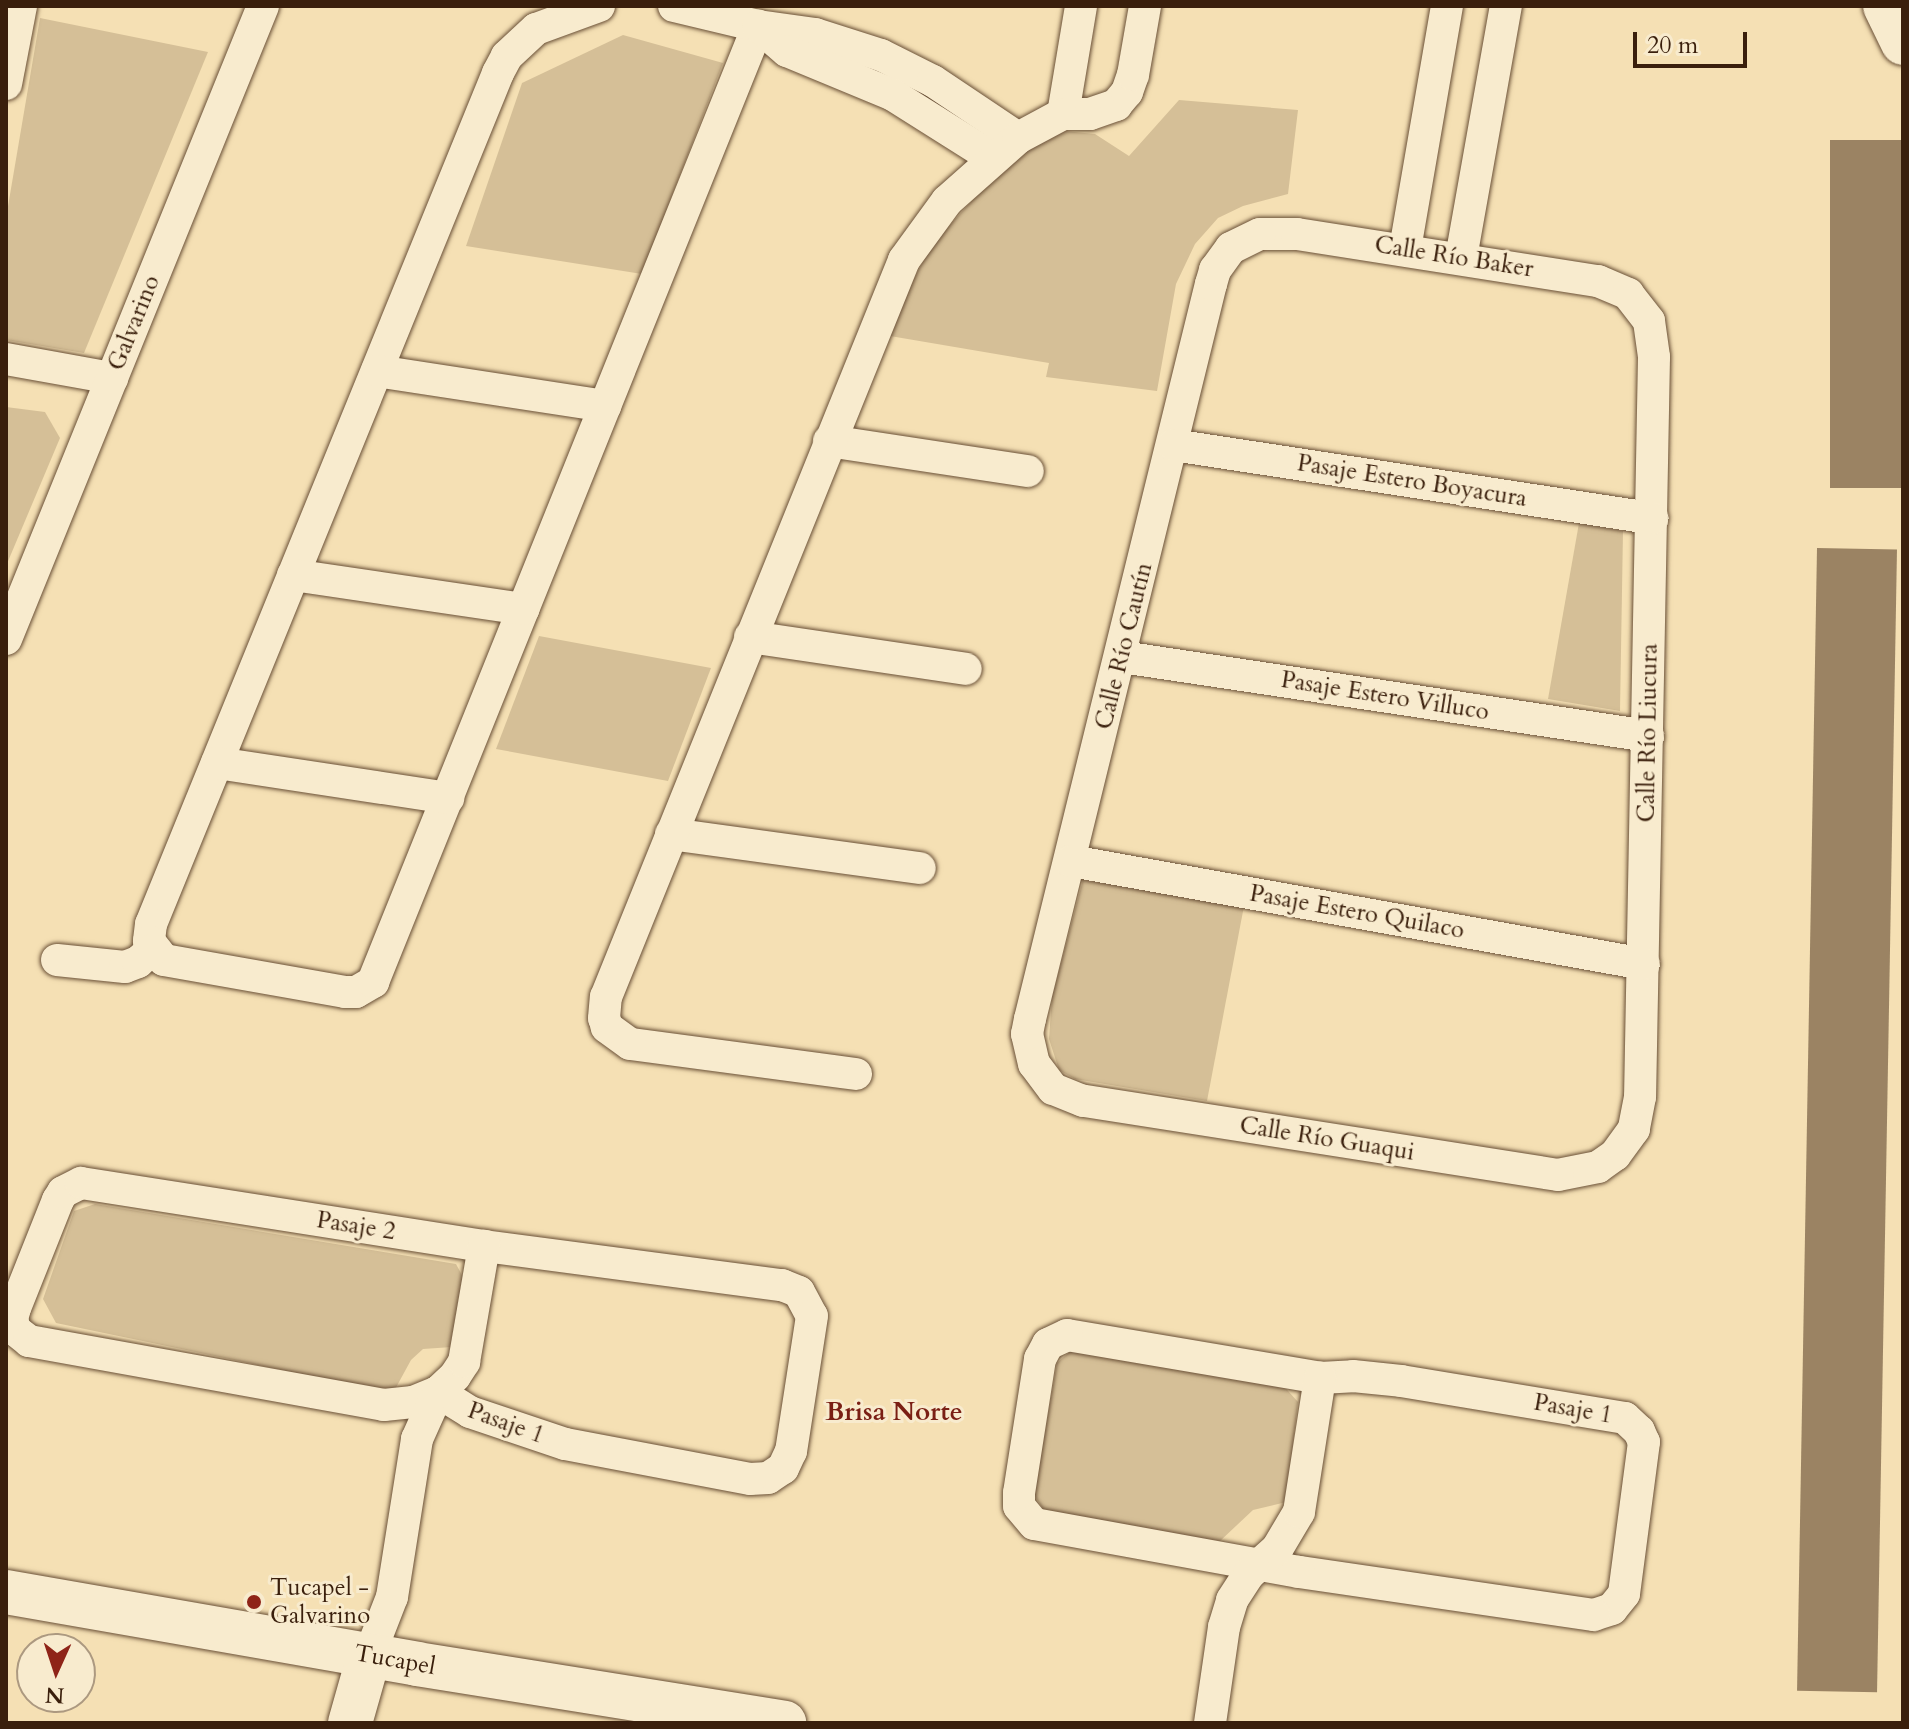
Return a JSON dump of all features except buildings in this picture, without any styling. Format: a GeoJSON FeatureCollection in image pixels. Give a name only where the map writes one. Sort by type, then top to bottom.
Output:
{"type":"FeatureCollection","features":[{"type":"Feature","properties":{"kind":"main road","name":"Tucapel"},"geometry":{"type":"LineString","coordinates":[[6,1592],[369,1656],[628,1711],[784,1723]]}},
{"type":"Feature","properties":{"kind":"main road"},"geometry":{"type":"LineString","coordinates":[[350,1723],[369,1656]]}},
{"type":"Feature","properties":{"kind":"street"},"geometry":{"type":"LineString","coordinates":[[6,84],[21,6]]}},
{"type":"Feature","properties":{"kind":"street","name":"Galvarino"},"geometry":{"type":"LineString","coordinates":[[6,639],[263,6]]}},
{"type":"Feature","properties":{"kind":"street"},"geometry":{"type":"LineString","coordinates":[[599,6],[536,29],[507,56],[151,924],[149,941],[152,950],[172,962],[345,992],[366,988],[378,973],[758,26]]}},
{"type":"Feature","properties":{"kind":"street"},"geometry":{"type":"LineString","coordinates":[[674,6],[758,26],[815,34],[881,55],[933,81],[1018,138]]}},
{"type":"Feature","properties":{"kind":"street"},"geometry":{"type":"LineString","coordinates":[[1063,114],[1081,6]]}},
{"type":"Feature","properties":{"kind":"street"},"geometry":{"type":"LineString","coordinates":[[856,1074],[630,1044],[621,1041],[607,1027],[604,1018],[606,997],[904,260],[947,201],[1018,138],[1063,114],[1104,111],[1116,105],[1127,92],[1145,6]]}},
{"type":"Feature","properties":{"kind":"street"},"geometry":{"type":"LineString","coordinates":[[1405,249],[1447,6]]}},
{"type":"Feature","properties":{"kind":"street"},"geometry":{"type":"LineString","coordinates":[[1461,258],[1506,6]]}},
{"type":"Feature","properties":{"kind":"street"},"geometry":{"type":"LineString","coordinates":[[758,26],[787,51],[893,95],[993,158]]}},
{"type":"Feature","properties":{"kind":"street","name":"Calle Río Baker"},"geometry":{"type":"LineString","coordinates":[[1260,234],[1297,234],[1405,249],[1598,281],[1628,294],[1639,306]]}},
{"type":"Feature","properties":{"kind":"street","name":"Calle Río Cautín"},"geometry":{"type":"LineString","coordinates":[[1041,1078],[1029,1050],[1027,1034],[1215,270],[1231,248],[1260,234]]}},
{"type":"Feature","properties":{"kind":"street","name":"Calle Río Liucura"},"geometry":{"type":"LineString","coordinates":[[1615,1155],[1634,1129],[1638,1113],[1644,964],[1654,339],[1639,306]]}},
{"type":"Feature","properties":{"kind":"street"},"geometry":{"type":"LineString","coordinates":[[6,359],[112,378]]}},
{"type":"Feature","properties":{"kind":"street"},"geometry":{"type":"LineString","coordinates":[[377,371],[605,406]]}},
{"type":"Feature","properties":{"kind":"street"},"geometry":{"type":"LineString","coordinates":[[829,441],[1028,471]]}},
{"type":"Feature","properties":{"kind":"street","name":"Pasaje Estero Boyacura"},"geometry":{"type":"LineString","coordinates":[[1173,445],[1652,518]]}},
{"type":"Feature","properties":{"kind":"street"},"geometry":{"type":"LineString","coordinates":[[293,575],[524,609]]}},
{"type":"Feature","properties":{"kind":"street"},"geometry":{"type":"LineString","coordinates":[[750,637],[966,669]]}},
{"type":"Feature","properties":{"kind":"street","name":"Pasaje Estero Villuco"},"geometry":{"type":"LineString","coordinates":[[1122,657],[1648,736]]}},
{"type":"Feature","properties":{"kind":"street"},"geometry":{"type":"LineString","coordinates":[[217,763],[448,798]]}},
{"type":"Feature","properties":{"kind":"street"},"geometry":{"type":"LineString","coordinates":[[671,834],[920,868]]}},
{"type":"Feature","properties":{"kind":"street","name":"Pasaje Estero Quilaco"},"geometry":{"type":"LineString","coordinates":[[1071,861],[1644,964]]}},
{"type":"Feature","properties":{"kind":"street"},"geometry":{"type":"LineString","coordinates":[[57,960],[125,967],[138,962],[152,950]]}},
{"type":"Feature","properties":{"kind":"street","name":"Calle Río Guaqui"},"geometry":{"type":"LineString","coordinates":[[1041,1078],[1067,1097],[1083,1101],[1558,1175],[1598,1167],[1615,1155]]}},
{"type":"Feature","properties":{"kind":"street","name":"Pasaje 2"},"geometry":{"type":"LineString","coordinates":[[10,1332],[15,1308],[58,1200],[63,1192],[81,1183],[484,1246],[782,1285],[806,1299]]}},
{"type":"Feature","properties":{"kind":"street"},"geometry":{"type":"LineString","coordinates":[[369,1656],[392,1597],[417,1439],[438,1392],[464,1362],[484,1246]]}},
{"type":"Feature","properties":{"kind":"street","name":"Pasaje 1"},"geometry":{"type":"LineString","coordinates":[[10,1332],[29,1341],[384,1405],[413,1402],[438,1392],[470,1412],[565,1444],[750,1479],[768,1478],[783,1468],[791,1451],[812,1324],[806,1299]]}},
{"type":"Feature","properties":{"kind":"street","name":"Pasaje 1"},"geometry":{"type":"LineString","coordinates":[[1079,1335],[1320,1378],[1353,1376],[1401,1381],[1616,1415],[1633,1423],[1644,1442],[1644,1456],[1624,1594],[1612,1609],[1594,1615],[1045,1528],[1025,1517],[1019,1493],[1040,1359],[1056,1338],[1079,1335]]}},
{"type":"Feature","properties":{"kind":"street"},"geometry":{"type":"LineString","coordinates":[[1210,1723],[1228,1613],[1240,1587],[1277,1549],[1299,1512],[1320,1378]]}},
{"type":"Feature","properties":{"kind":"shaded area"},"geometry":{"type":"Polygon","coordinates":[[[40,18],[208,52],[84,353],[6,340],[6,218],[40,18]]]}},
{"type":"Feature","properties":{"kind":"shaded area"},"geometry":{"type":"Polygon","coordinates":[[[623,35],[723,63],[642,274],[466,246],[522,83],[623,35]]]}},
{"type":"Feature","properties":{"kind":"shaded area"},"geometry":{"type":"Polygon","coordinates":[[[1179,100],[1298,110],[1288,194],[1243,206],[1218,218],[1195,244],[1176,284],[1157,391],[1046,377],[1049,363],[890,336],[907,292],[931,246],[979,193],[1037,143],[1064,131],[1095,134],[1129,156],[1179,100]]]}},
{"type":"Feature","properties":{"kind":"shaded area"},"geometry":{"type":"Polygon","coordinates":[[[6,407],[45,412],[60,438],[6,566],[6,407]]]}},
{"type":"Feature","properties":{"kind":"shaded area"},"geometry":{"type":"Polygon","coordinates":[[[1579,523],[1623,531],[1620,711],[1548,699],[1579,523]]]}},
{"type":"Feature","properties":{"kind":"shaded area"},"geometry":{"type":"Polygon","coordinates":[[[539,636],[711,668],[668,781],[496,749],[539,636]]]}},
{"type":"Feature","properties":{"kind":"shaded area"},"geometry":{"type":"Polygon","coordinates":[[[1083,880],[1244,906],[1207,1101],[1075,1079],[1059,1070],[1049,1039],[1052,997],[1083,880]]]}},
{"type":"Feature","properties":{"kind":"shaded area"},"geometry":{"type":"Polygon","coordinates":[[[95,1204],[456,1264],[465,1281],[452,1347],[423,1349],[411,1360],[393,1393],[56,1323],[43,1299],[74,1211],[95,1204]]]}},
{"type":"Feature","properties":{"kind":"shaded area"},"geometry":{"type":"Polygon","coordinates":[[[1073,1349],[1280,1382],[1298,1402],[1286,1502],[1253,1510],[1220,1541],[1048,1516],[1034,1495],[1057,1363],[1073,1349]]]}},
{"type":"Feature","properties":{"kind":"place","name":"Tucapel - Galvarino"},"geometry":{"type":"Point","coordinates":[254,1602]}},
{"type":"Feature","properties":{"kind":"district","name":"Brisa Norte"},"geometry":{"type":"Point","coordinates":[894,1412]}}]}
